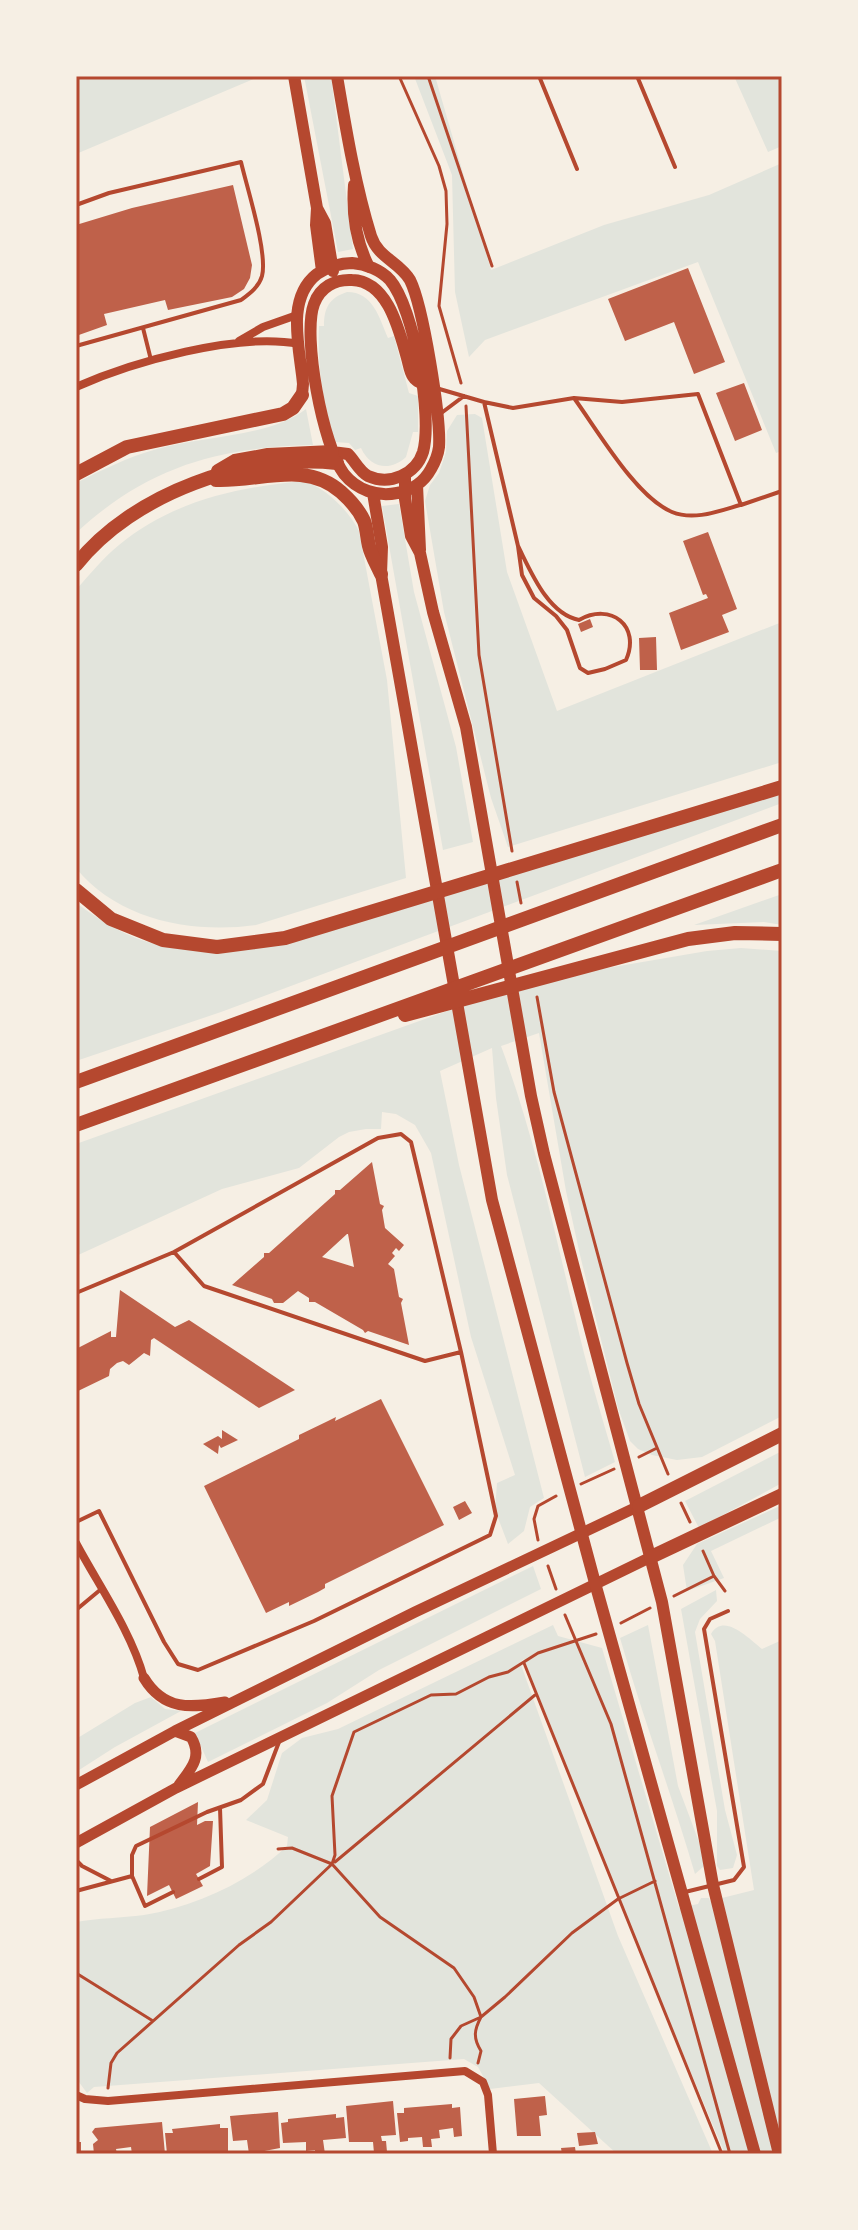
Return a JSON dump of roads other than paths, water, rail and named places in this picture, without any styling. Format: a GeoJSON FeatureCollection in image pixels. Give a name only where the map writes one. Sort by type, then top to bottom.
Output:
{"type":"FeatureCollection","features":[{"type":"Feature","properties":{"kind":"highway"},"geometry":{"type":"LineString","coordinates":[[76,474],[127,447],[283,414],[293,408],[302,395]]}},
{"type":"Feature","properties":{"kind":"highway"},"geometry":{"type":"LineString","coordinates":[[76,565],[101,539],[140,507],[204,480],[239,470],[335,458]]}},
{"type":"Feature","properties":{"kind":"highway"},"geometry":{"type":"LineString","coordinates":[[204,480],[240,481],[284,474],[307,474],[322,478],[338,489],[359,512],[381,574]]}},
{"type":"Feature","properties":{"kind":"highway"},"geometry":{"type":"LineString","coordinates":[[76,890],[111,919],[163,940],[217,947],[285,938],[782,787]]}},
{"type":"Feature","properties":{"kind":"highway"},"geometry":{"type":"LineString","coordinates":[[76,1082],[782,825]]}},
{"type":"Feature","properties":{"kind":"highway"},"geometry":{"type":"LineString","coordinates":[[76,1125],[782,870]]}},
{"type":"Feature","properties":{"kind":"highway"},"geometry":{"type":"LineString","coordinates":[[301,1043],[688,939],[735,933],[782,934]]}},
{"type":"Feature","properties":{"kind":"highway"},"geometry":{"type":"LineString","coordinates":[[639,1506],[782,1434]]}},
{"type":"Feature","properties":{"kind":"highway"},"geometry":{"type":"LineString","coordinates":[[651,1557],[782,1495]]}},
{"type":"Feature","properties":{"kind":"main road"},"geometry":{"type":"LineString","coordinates":[[294,76],[317,208],[316,225],[327,268],[334,282]]}},
{"type":"Feature","properties":{"kind":"main road"},"geometry":{"type":"LineString","coordinates":[[335,458],[348,454],[361,471],[375,478],[393,479],[405,474],[418,462],[424,447],[428,385],[413,287],[403,272],[384,257],[371,235],[355,176],[337,76]]}},
{"type":"Feature","properties":{"kind":"main road"},"geometry":{"type":"LineString","coordinates":[[355,176],[354,215],[369,267]]}},
{"type":"Feature","properties":{"kind":"main road"},"geometry":{"type":"LineString","coordinates":[[348,263],[369,267],[390,280],[400,298],[437,417],[438,455],[428,475],[411,488],[373,493],[356,485],[335,458],[297,315],[306,286],[327,268],[348,263]]}},
{"type":"Feature","properties":{"kind":"main road"},"geometry":{"type":"LineString","coordinates":[[302,395],[305,344],[314,303],[321,291],[334,282],[359,281],[379,291],[397,328],[412,376],[428,385]]}},
{"type":"Feature","properties":{"kind":"main road"},"geometry":{"type":"LineString","coordinates":[[405,474],[411,488],[411,536],[420,553],[433,612],[466,727],[523,1054],[544,1154],[662,1602],[713,1885],[779,2154]]}},
{"type":"Feature","properties":{"kind":"main road"},"geometry":{"type":"LineString","coordinates":[[373,493],[382,547],[381,574],[492,1200],[595,1583],[755,2154]]}},
{"type":"Feature","properties":{"kind":"main road"},"geometry":{"type":"LineString","coordinates":[[77,1787],[175,1731],[542,1550],[582,1535],[639,1506]]}},
{"type":"Feature","properties":{"kind":"main road"},"geometry":{"type":"LineString","coordinates":[[76,1843],[176,1788],[651,1557]]}},
{"type":"Feature","properties":{"kind":"main road"},"geometry":{"type":"LineString","coordinates":[[144,1678],[160,1698],[173,1704],[202,1706],[242,1699]]}},
{"type":"Feature","properties":{"kind":"main road"},"geometry":{"type":"LineString","coordinates":[[175,1731],[191,1737],[197,1750],[195,1763],[176,1788]]}},
{"type":"Feature","properties":{"kind":"street"},"geometry":{"type":"LineString","coordinates":[[234,343],[263,327],[297,315]]}},
{"type":"Feature","properties":{"kind":"street"},"geometry":{"type":"LineString","coordinates":[[76,387],[115,370],[234,343],[282,341],[305,344]]}},
{"type":"Feature","properties":{"kind":"street"},"geometry":{"type":"LineString","coordinates":[[76,1543],[134,1648],[144,1678]]}},
{"type":"Feature","properties":{"kind":"street"},"geometry":{"type":"LineString","coordinates":[[76,2095],[108,2101],[465,2071],[483,2082],[488,2095],[493,2154]]}},
{"type":"Feature","properties":{"kind":"lane"},"geometry":{"type":"LineString","coordinates":[[539,76],[577,169]]}},
{"type":"Feature","properties":{"kind":"lane"},"geometry":{"type":"LineString","coordinates":[[637,76],[675,167]]}},
{"type":"Feature","properties":{"kind":"lane"},"geometry":{"type":"LineString","coordinates":[[76,205],[109,193],[241,162],[262,254],[262,276],[253,291],[241,300],[76,346]]}},
{"type":"Feature","properties":{"kind":"lane"},"geometry":{"type":"LineString","coordinates":[[143,328],[151,360]]}},
{"type":"Feature","properties":{"kind":"lane"},"geometry":{"type":"LineString","coordinates":[[428,385],[513,408],[574,398],[622,402],[698,394],[741,505]]}},
{"type":"Feature","properties":{"kind":"lane"},"geometry":{"type":"LineString","coordinates":[[437,417],[464,396]]}},
{"type":"Feature","properties":{"kind":"lane"},"geometry":{"type":"LineString","coordinates":[[574,398],[644,493],[674,513],[702,515],[782,491]]}},
{"type":"Feature","properties":{"kind":"lane"},"geometry":{"type":"LineString","coordinates":[[484,402],[522,575],[534,598],[567,630],[580,668],[588,673],[626,660],[631,648],[629,633],[622,622],[609,613],[591,613],[579,620],[569,618],[546,595],[518,546]]}},
{"type":"Feature","properties":{"kind":"lane"},"geometry":{"type":"LineString","coordinates":[[76,1293],[174,1252],[378,1138],[401,1134],[411,1142],[496,1516],[490,1535],[314,1621],[198,1670],[178,1664],[164,1642],[99,1511],[76,1522]]}},
{"type":"Feature","properties":{"kind":"lane"},"geometry":{"type":"LineString","coordinates":[[174,1252],[204,1286],[425,1361],[461,1352]]}},
{"type":"Feature","properties":{"kind":"lane"},"geometry":{"type":"LineString","coordinates":[[76,1610],[100,1590]]}},
{"type":"Feature","properties":{"kind":"lane"},"geometry":{"type":"LineString","coordinates":[[682,1893],[734,1880],[741,1873],[745,1860],[704,1629],[710,1619],[728,1611]]}},
{"type":"Feature","properties":{"kind":"lane"},"geometry":{"type":"LineString","coordinates":[[173,1892],[145,1906],[132,1876],[132,1855],[136,1846],[241,1800],[263,1784],[282,1737]]}},
{"type":"Feature","properties":{"kind":"lane"},"geometry":{"type":"LineString","coordinates":[[199,1879],[222,1867],[220,1807]]}},
{"type":"Feature","properties":{"kind":"lane"},"geometry":{"type":"LineString","coordinates":[[76,1860],[114,1882]]}},
{"type":"Feature","properties":{"kind":"lane"},"geometry":{"type":"LineString","coordinates":[[76,1891],[132,1876]]}}]}
